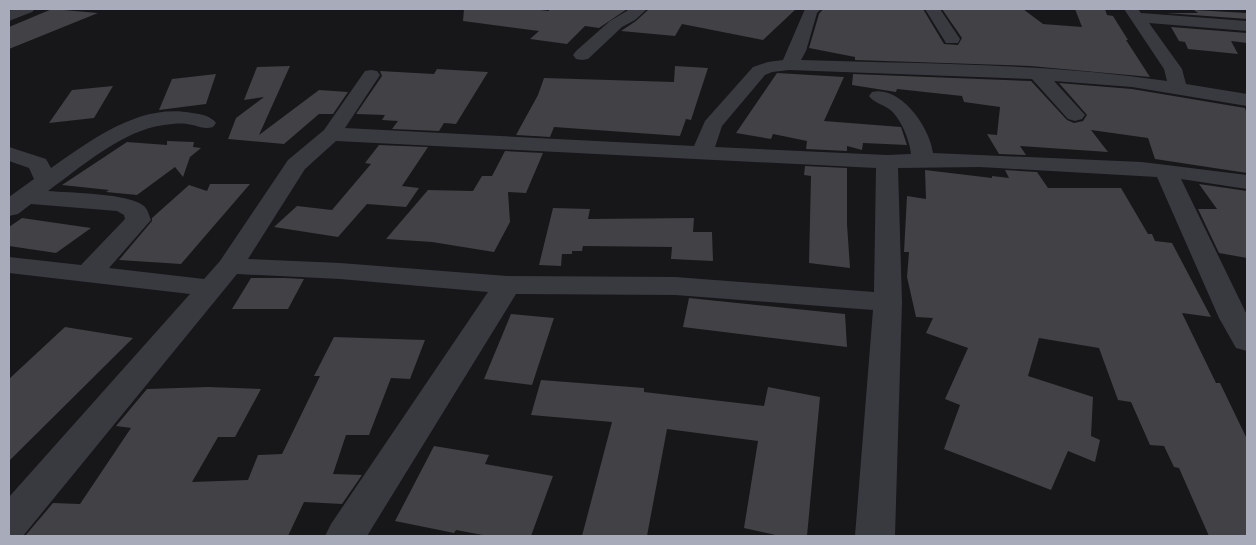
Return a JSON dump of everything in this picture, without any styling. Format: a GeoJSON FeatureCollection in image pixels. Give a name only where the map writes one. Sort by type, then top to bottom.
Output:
{"type":"FeatureCollection","features":[{"type":"Feature","properties":{"kind":"street"},"geometry":{"type":"LineString","coordinates":[[9,16],[27,9]]}},
{"type":"Feature","properties":{"kind":"street"},"geometry":{"type":"LineString","coordinates":[[582,55],[616,24],[630,17],[639,9]]}},
{"type":"Feature","properties":{"kind":"street"},"geometry":{"type":"LineString","coordinates":[[932,9],[952,38]]}},
{"type":"Feature","properties":{"kind":"street"},"geometry":{"type":"LineString","coordinates":[[789,65],[797,51],[806,11]]}},
{"type":"Feature","properties":{"kind":"street"},"geometry":{"type":"LineString","coordinates":[[1134,13],[1247,26]]}},
{"type":"Feature","properties":{"kind":"street"},"geometry":{"type":"LineString","coordinates":[[1134,13],[1173,69],[1178,88]]}},
{"type":"Feature","properties":{"kind":"street"},"geometry":{"type":"LineString","coordinates":[[702,154],[712,125],[759,71],[768,67],[789,65],[1116,80],[1247,100]]}},
{"type":"Feature","properties":{"kind":"street"},"geometry":{"type":"LineString","coordinates":[[9,524],[221,277],[296,165],[331,134],[371,75]]}},
{"type":"Feature","properties":{"kind":"street"},"geometry":{"type":"LineString","coordinates":[[1038,75],[1075,115]]}},
{"type":"Feature","properties":{"kind":"street"},"geometry":{"type":"LineString","coordinates":[[879,96],[897,105],[903,111],[921,143],[922,158]]}},
{"type":"Feature","properties":{"kind":"street"},"geometry":{"type":"LineString","coordinates":[[17,202],[46,180],[126,129],[147,122],[182,118],[197,119],[206,124]]}},
{"type":"Feature","properties":{"kind":"street"},"geometry":{"type":"LineString","coordinates":[[331,134],[887,162],[922,158],[1084,165],[1217,176],[1247,182]]}},
{"type":"Feature","properties":{"kind":"street"},"geometry":{"type":"LineString","coordinates":[[9,154],[38,164],[46,180]]}},
{"type":"Feature","properties":{"kind":"street"},"geometry":{"type":"LineString","coordinates":[[875,536],[888,302],[887,162]]}},
{"type":"Feature","properties":{"kind":"street"},"geometry":{"type":"LineString","coordinates":[[1166,171],[1234,318],[1247,341]]}},
{"type":"Feature","properties":{"kind":"street"},"geometry":{"type":"LineString","coordinates":[[17,202],[119,204],[129,207],[136,212],[138,220],[88,274]]}},
{"type":"Feature","properties":{"kind":"street"},"geometry":{"type":"LineString","coordinates":[[9,266],[88,274],[221,277],[340,271],[507,285],[675,286],[888,302]]}},
{"type":"Feature","properties":{"kind":"street"},"geometry":{"type":"LineString","coordinates":[[345,536],[507,285]]}},
{"type":"Feature","properties":{"kind":"building"},"geometry":{"type":"Polygon","coordinates":[[[52,9],[98,13],[9,49],[9,27],[52,9]]]}},
{"type":"Feature","properties":{"kind":"building"},"geometry":{"type":"Polygon","coordinates":[[[464,9],[532,9],[549,11],[549,9],[627,9],[599,28],[585,26],[567,44],[530,39],[539,31],[463,21],[464,9]]]}},
{"type":"Feature","properties":{"kind":"building"},"geometry":{"type":"Polygon","coordinates":[[[649,9],[796,9],[763,40],[682,24],[675,36],[621,31],[649,9]]]}},
{"type":"Feature","properties":{"kind":"building"},"geometry":{"type":"Polygon","coordinates":[[[823,9],[923,9],[944,44],[958,45],[962,38],[942,9],[1023,9],[1043,24],[1082,27],[1075,9],[1105,9],[1107,15],[1113,16],[1150,77],[1030,66],[855,60],[855,57],[809,48],[819,14],[823,9]]]}},
{"type":"Feature","properties":{"kind":"building"},"geometry":{"type":"Polygon","coordinates":[[[1194,10],[1247,13],[1247,19],[1166,13],[1198,13],[1194,10]]]}},
{"type":"Feature","properties":{"kind":"building"},"geometry":{"type":"Polygon","coordinates":[[[1171,27],[1247,33],[1247,43],[1231,41],[1238,54],[1188,49],[1185,42],[1179,41],[1171,27]]]}},
{"type":"Feature","properties":{"kind":"building"},"geometry":{"type":"Polygon","coordinates":[[[290,66],[259,135],[319,90],[348,92],[333,114],[319,114],[284,144],[228,139],[236,118],[264,97],[244,100],[257,67],[290,66]]]}},
{"type":"Feature","properties":{"kind":"building"},"geometry":{"type":"Polygon","coordinates":[[[675,66],[708,68],[691,120],[686,119],[680,136],[554,127],[550,137],[516,135],[538,95],[544,78],[674,82],[675,66]]]}},
{"type":"Feature","properties":{"kind":"building"},"geometry":{"type":"Polygon","coordinates":[[[437,69],[488,72],[456,124],[444,123],[439,131],[392,129],[398,121],[382,120],[385,115],[356,114],[382,76],[380,71],[434,74],[437,69]]]}},
{"type":"Feature","properties":{"kind":"building"},"geometry":{"type":"Polygon","coordinates":[[[777,73],[844,77],[824,121],[901,127],[907,145],[863,143],[862,150],[847,146],[847,151],[806,149],[807,141],[773,134],[771,139],[736,133],[777,73]]]}},
{"type":"Feature","properties":{"kind":"building"},"geometry":{"type":"Polygon","coordinates":[[[216,74],[206,104],[159,110],[172,79],[216,74]]]}},
{"type":"Feature","properties":{"kind":"building"},"geometry":{"type":"Polygon","coordinates":[[[853,74],[1031,81],[1067,120],[1074,123],[1083,121],[1087,115],[1059,83],[1132,89],[1245,108],[1247,114],[1247,173],[1155,159],[1148,138],[1091,130],[1108,152],[1020,146],[1026,155],[999,154],[987,134],[997,135],[1000,107],[964,102],[962,96],[897,89],[896,92],[852,85],[853,74]]]}},
{"type":"Feature","properties":{"kind":"building"},"geometry":{"type":"Polygon","coordinates":[[[113,86],[94,118],[49,123],[72,90],[113,86]]]}},
{"type":"Feature","properties":{"kind":"building"},"geometry":{"type":"Polygon","coordinates":[[[167,141],[194,142],[193,147],[201,148],[190,157],[183,177],[175,167],[137,195],[62,185],[127,142],[167,145],[167,141]]]}},
{"type":"Feature","properties":{"kind":"building"},"geometry":{"type":"Polygon","coordinates":[[[379,145],[428,147],[402,186],[419,188],[406,207],[367,204],[338,237],[274,227],[297,206],[332,210],[371,164],[365,163],[379,145]]]}},
{"type":"Feature","properties":{"kind":"building"},"geometry":{"type":"Polygon","coordinates":[[[505,151],[543,153],[526,193],[508,192],[510,222],[494,252],[432,242],[386,239],[428,190],[473,191],[482,176],[492,176],[505,151]]]}},
{"type":"Feature","properties":{"kind":"building"},"geometry":{"type":"Polygon","coordinates":[[[805,166],[847,168],[847,224],[850,268],[809,263],[811,176],[804,175],[805,166]]]}},
{"type":"Feature","properties":{"kind":"building"},"geometry":{"type":"Polygon","coordinates":[[[925,170],[992,178],[992,176],[1009,178],[1005,170],[1037,172],[1048,188],[1121,188],[1148,234],[1152,234],[1155,241],[1172,243],[1211,317],[1182,313],[1216,383],[1220,383],[1247,439],[1247,536],[1209,536],[1179,468],[1174,467],[1164,446],[1150,445],[1131,402],[1118,400],[1099,348],[1039,338],[1028,376],[1093,397],[1091,436],[1100,440],[1095,462],[1068,451],[1051,490],[944,449],[960,405],[945,399],[968,348],[926,333],[933,318],[916,317],[907,277],[909,252],[904,252],[907,196],[926,199],[925,170]]]}},
{"type":"Feature","properties":{"kind":"building"},"geometry":{"type":"Polygon","coordinates":[[[210,184],[250,184],[181,264],[119,260],[152,221],[152,218],[189,185],[207,191],[210,184]]]}},
{"type":"Feature","properties":{"kind":"building"},"geometry":{"type":"Polygon","coordinates":[[[1199,184],[1247,191],[1247,258],[1219,253],[1198,209],[1217,209],[1199,184]]]}},
{"type":"Feature","properties":{"kind":"building"},"geometry":{"type":"Polygon","coordinates":[[[553,208],[590,209],[588,219],[694,218],[693,232],[712,232],[713,261],[671,259],[672,247],[583,246],[582,251],[562,254],[561,266],[539,265],[553,208]]]}},
{"type":"Feature","properties":{"kind":"building"},"geometry":{"type":"Polygon","coordinates":[[[22,218],[91,228],[56,253],[9,246],[9,227],[22,218]]]}},
{"type":"Feature","properties":{"kind":"building"},"geometry":{"type":"Polygon","coordinates":[[[251,278],[304,279],[288,309],[232,309],[251,278]]]}},
{"type":"Feature","properties":{"kind":"building"},"geometry":{"type":"Polygon","coordinates":[[[689,298],[845,314],[847,347],[683,327],[689,298]]]}},
{"type":"Feature","properties":{"kind":"building"},"geometry":{"type":"Polygon","coordinates":[[[511,314],[554,318],[532,385],[484,379],[511,314]]]}},
{"type":"Feature","properties":{"kind":"building"},"geometry":{"type":"Polygon","coordinates":[[[65,327],[133,338],[9,461],[9,379],[65,327]]]}},
{"type":"Feature","properties":{"kind":"building"},"geometry":{"type":"Polygon","coordinates":[[[334,337],[425,340],[410,379],[391,378],[369,435],[346,435],[333,474],[362,475],[342,504],[304,502],[288,536],[25,536],[53,503],[80,504],[131,428],[116,426],[147,389],[208,387],[261,389],[235,437],[218,437],[192,482],[248,480],[258,455],[282,454],[320,376],[314,376],[334,337]]]}},
{"type":"Feature","properties":{"kind":"building"},"geometry":{"type":"Polygon","coordinates":[[[541,380],[644,388],[644,392],[764,406],[768,387],[820,397],[807,536],[780,536],[744,528],[758,441],[667,429],[647,536],[582,536],[612,422],[531,415],[541,380]]]}},
{"type":"Feature","properties":{"kind":"building"},"geometry":{"type":"Polygon","coordinates":[[[434,446],[489,455],[485,464],[553,476],[531,536],[488,536],[456,530],[454,533],[395,521],[434,446]]]}}]}
